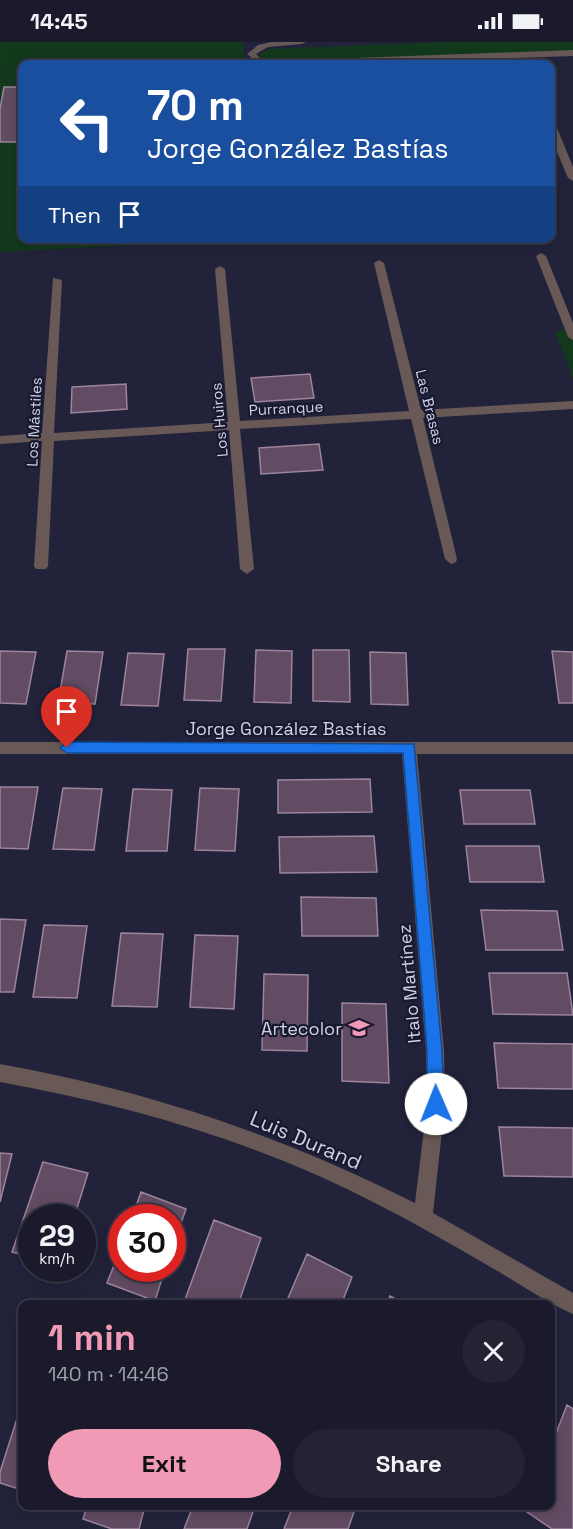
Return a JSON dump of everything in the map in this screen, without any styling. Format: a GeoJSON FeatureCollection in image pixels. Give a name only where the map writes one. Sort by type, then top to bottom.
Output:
{"type":"FeatureCollection","features":[{"type":"Feature","properties":{"kind":"street"},"geometry":{"type":"LineString","coordinates":[[258,60],[252,54],[255,48],[261,45],[300,42]]}},
{"type":"Feature","properties":{"kind":"street"},"geometry":{"type":"LineString","coordinates":[[443,60],[573,53]]}},
{"type":"Feature","properties":{"kind":"street"},"geometry":{"type":"LineString","coordinates":[[522,55],[524,60]]}},
{"type":"Feature","properties":{"kind":"street"},"geometry":{"type":"LineString","coordinates":[[555,135],[573,178]]}},
{"type":"Feature","properties":{"kind":"street"},"geometry":{"type":"LineString","coordinates":[[541,256],[573,337]]}},
{"type":"Feature","properties":{"kind":"street","name":"Las Brasas"},"geometry":{"type":"LineString","coordinates":[[379,263],[451,559]]}},
{"type":"Feature","properties":{"kind":"street","name":"Los Huiros"},"geometry":{"type":"LineString","coordinates":[[220,269],[247,569]]}},
{"type":"Feature","properties":{"kind":"street","name":"Los Mástiles"},"geometry":{"type":"LineString","coordinates":[[41,566],[57,280]]}},
{"type":"Feature","properties":{"kind":"street","name":"Purranque"},"geometry":{"type":"LineString","coordinates":[[0,440],[573,405]]}},
{"type":"Feature","properties":{"kind":"street","name":"Jorge González Bastías"},"geometry":{"type":"LineString","coordinates":[[0,748],[573,748]]}},
{"type":"Feature","properties":{"kind":"street","name":"Italo Martínez"},"geometry":{"type":"LineString","coordinates":[[409,748],[435,1051],[436,1104],[423,1218]]}},
{"type":"Feature","properties":{"kind":"street","name":"Luis Durand"},"geometry":{"type":"LineString","coordinates":[[0,1072],[80,1087],[197,1121],[258,1143],[330,1173],[423,1218],[573,1304]]}},
{"type":"Feature","properties":{"kind":"green space"},"geometry":{"type":"Polygon","coordinates":[[[0,42],[243,42],[245,60],[18,60],[18,243],[173,243],[0,252],[0,42]]]}},
{"type":"Feature","properties":{"kind":"green space"},"geometry":{"type":"Polygon","coordinates":[[[445,42],[573,42],[573,51],[328,60],[268,60],[260,57],[261,53],[270,49],[445,42]]]}},
{"type":"Feature","properties":{"kind":"green space"},"geometry":{"type":"Polygon","coordinates":[[[573,330],[573,379],[555,331],[573,330]]]}},
{"type":"Feature","properties":{"kind":"building"},"geometry":{"type":"Polygon","coordinates":[[[4,87],[18,87],[18,142],[0,142],[0,109],[4,87]]]}},
{"type":"Feature","properties":{"kind":"building"},"geometry":{"type":"Polygon","coordinates":[[[310,374],[314,398],[255,402],[251,378],[310,374]]]}},
{"type":"Feature","properties":{"kind":"building"},"geometry":{"type":"Polygon","coordinates":[[[126,384],[127,409],[71,413],[72,387],[126,384]]]}},
{"type":"Feature","properties":{"kind":"building"},"geometry":{"type":"Polygon","coordinates":[[[319,444],[323,470],[261,474],[259,448],[319,444]]]}},
{"type":"Feature","properties":{"kind":"building"},"geometry":{"type":"Polygon","coordinates":[[[188,649],[225,649],[221,701],[184,700],[188,649]]]}},
{"type":"Feature","properties":{"kind":"building"},"geometry":{"type":"Polygon","coordinates":[[[256,650],[292,651],[291,703],[254,702],[256,650]]]}},
{"type":"Feature","properties":{"kind":"building"},"geometry":{"type":"Polygon","coordinates":[[[313,650],[349,650],[350,702],[313,701],[313,650]]]}},
{"type":"Feature","properties":{"kind":"building"},"geometry":{"type":"Polygon","coordinates":[[[0,651],[36,652],[26,704],[0,703],[0,651]]]}},
{"type":"Feature","properties":{"kind":"building"},"geometry":{"type":"Polygon","coordinates":[[[67,651],[103,652],[95,704],[58,703],[67,651]]]}},
{"type":"Feature","properties":{"kind":"building"},"geometry":{"type":"Polygon","coordinates":[[[552,651],[573,652],[573,703],[559,703],[552,651]]]}},
{"type":"Feature","properties":{"kind":"building"},"geometry":{"type":"Polygon","coordinates":[[[370,652],[406,653],[408,705],[371,704],[370,652]]]}},
{"type":"Feature","properties":{"kind":"building"},"geometry":{"type":"Polygon","coordinates":[[[128,653],[164,654],[158,706],[121,705],[128,653]]]}},
{"type":"Feature","properties":{"kind":"building"},"geometry":{"type":"Polygon","coordinates":[[[370,779],[372,812],[278,813],[278,780],[370,779]]]}},
{"type":"Feature","properties":{"kind":"building"},"geometry":{"type":"Polygon","coordinates":[[[0,787],[38,787],[28,849],[0,848],[0,787]]]}},
{"type":"Feature","properties":{"kind":"building"},"geometry":{"type":"Polygon","coordinates":[[[63,788],[102,789],[94,850],[53,849],[63,788]]]}},
{"type":"Feature","properties":{"kind":"building"},"geometry":{"type":"Polygon","coordinates":[[[200,788],[239,789],[235,851],[195,850],[200,788]]]}},
{"type":"Feature","properties":{"kind":"building"},"geometry":{"type":"Polygon","coordinates":[[[133,789],[172,790],[167,851],[126,851],[133,789]]]}},
{"type":"Feature","properties":{"kind":"building"},"geometry":{"type":"Polygon","coordinates":[[[460,790],[530,790],[535,824],[464,824],[460,790]]]}},
{"type":"Feature","properties":{"kind":"building"},"geometry":{"type":"Polygon","coordinates":[[[374,836],[377,872],[280,873],[279,837],[374,836]]]}},
{"type":"Feature","properties":{"kind":"building"},"geometry":{"type":"Polygon","coordinates":[[[466,846],[539,846],[544,882],[470,882],[466,846]]]}},
{"type":"Feature","properties":{"kind":"building"},"geometry":{"type":"Polygon","coordinates":[[[301,897],[376,898],[378,936],[302,936],[301,897]]]}},
{"type":"Feature","properties":{"kind":"building"},"geometry":{"type":"Polygon","coordinates":[[[481,910],[557,911],[563,950],[486,950],[481,910]]]}},
{"type":"Feature","properties":{"kind":"building"},"geometry":{"type":"Polygon","coordinates":[[[0,919],[26,920],[14,992],[0,992],[0,919]]]}},
{"type":"Feature","properties":{"kind":"building"},"geometry":{"type":"Polygon","coordinates":[[[44,925],[87,926],[77,998],[33,997],[44,925]]]}},
{"type":"Feature","properties":{"kind":"building"},"geometry":{"type":"Polygon","coordinates":[[[121,933],[163,934],[157,1007],[112,1006],[121,933]]]}},
{"type":"Feature","properties":{"kind":"building"},"geometry":{"type":"Polygon","coordinates":[[[195,935],[238,936],[234,1009],[190,1007],[195,935]]]}},
{"type":"Feature","properties":{"kind":"building"},"geometry":{"type":"Polygon","coordinates":[[[489,973],[567,973],[573,1015],[493,1014],[489,973]]]}},
{"type":"Feature","properties":{"kind":"building"},"geometry":{"type":"Polygon","coordinates":[[[264,974],[308,975],[307,1051],[262,1050],[264,974]]]}},
{"type":"Feature","properties":{"kind":"building"},"geometry":{"type":"Polygon","coordinates":[[[342,1003],[386,1004],[389,1083],[342,1081],[342,1003]]]}},
{"type":"Feature","properties":{"kind":"building"},"geometry":{"type":"Polygon","coordinates":[[[494,1043],[573,1044],[573,1089],[498,1088],[494,1043]]]}},
{"type":"Feature","properties":{"kind":"building"},"geometry":{"type":"Polygon","coordinates":[[[499,1127],[573,1128],[573,1177],[504,1176],[499,1127]]]}},
{"type":"Feature","properties":{"kind":"building"},"geometry":{"type":"Polygon","coordinates":[[[0,1153],[12,1154],[0,1202],[0,1153]]]}},
{"type":"Feature","properties":{"kind":"building"},"geometry":{"type":"Polygon","coordinates":[[[43,1162],[88,1173],[78,1204],[29,1204],[43,1162]]]}},
{"type":"Feature","properties":{"kind":"building"},"geometry":{"type":"Polygon","coordinates":[[[141,1192],[173,1204],[137,1204],[141,1192]]]}},
{"type":"Feature","properties":{"kind":"building"},"geometry":{"type":"Polygon","coordinates":[[[214,1220],[261,1238],[240,1300],[185,1300],[214,1220]]]}},
{"type":"Feature","properties":{"kind":"building"},"geometry":{"type":"Polygon","coordinates":[[[18,1235],[18,1254],[12,1252],[18,1235]]]}},
{"type":"Feature","properties":{"kind":"building"},"geometry":{"type":"Polygon","coordinates":[[[307,1254],[352,1277],[343,1300],[287,1300],[307,1254]]]}},
{"type":"Feature","properties":{"kind":"building"},"geometry":{"type":"Polygon","coordinates":[[[108,1280],[161,1282],[155,1300],[107,1283],[108,1280]]]}},
{"type":"Feature","properties":{"kind":"building"},"geometry":{"type":"Polygon","coordinates":[[[567,1405],[573,1409],[573,1529],[552,1529],[527,1512],[528,1510],[555,1510],[555,1436],[567,1405]]]}},
{"type":"Feature","properties":{"kind":"building"},"geometry":{"type":"Polygon","coordinates":[[[18,1416],[18,1489],[0,1483],[0,1472],[18,1416]]]}},
{"type":"Feature","properties":{"kind":"building"},"geometry":{"type":"Polygon","coordinates":[[[86,1510],[144,1510],[139,1529],[112,1529],[83,1519],[86,1510]]]}},
{"type":"Feature","properties":{"kind":"building"},"geometry":{"type":"Polygon","coordinates":[[[191,1510],[254,1510],[247,1529],[184,1529],[191,1510]]]}},
{"type":"Feature","properties":{"kind":"building"},"geometry":{"type":"Polygon","coordinates":[[[291,1510],[355,1510],[348,1529],[284,1529],[291,1510]]]}},
{"type":"Feature","properties":{"kind":"place","name":"Artecolor"},"geometry":{"type":"Point","coordinates":[359,1028]}},
{"type":"Feature","properties":{"kind":"route"},"geometry":{"type":"LineString","coordinates":[[67,748],[409,748],[435,1051],[436,1104]]}}]}
